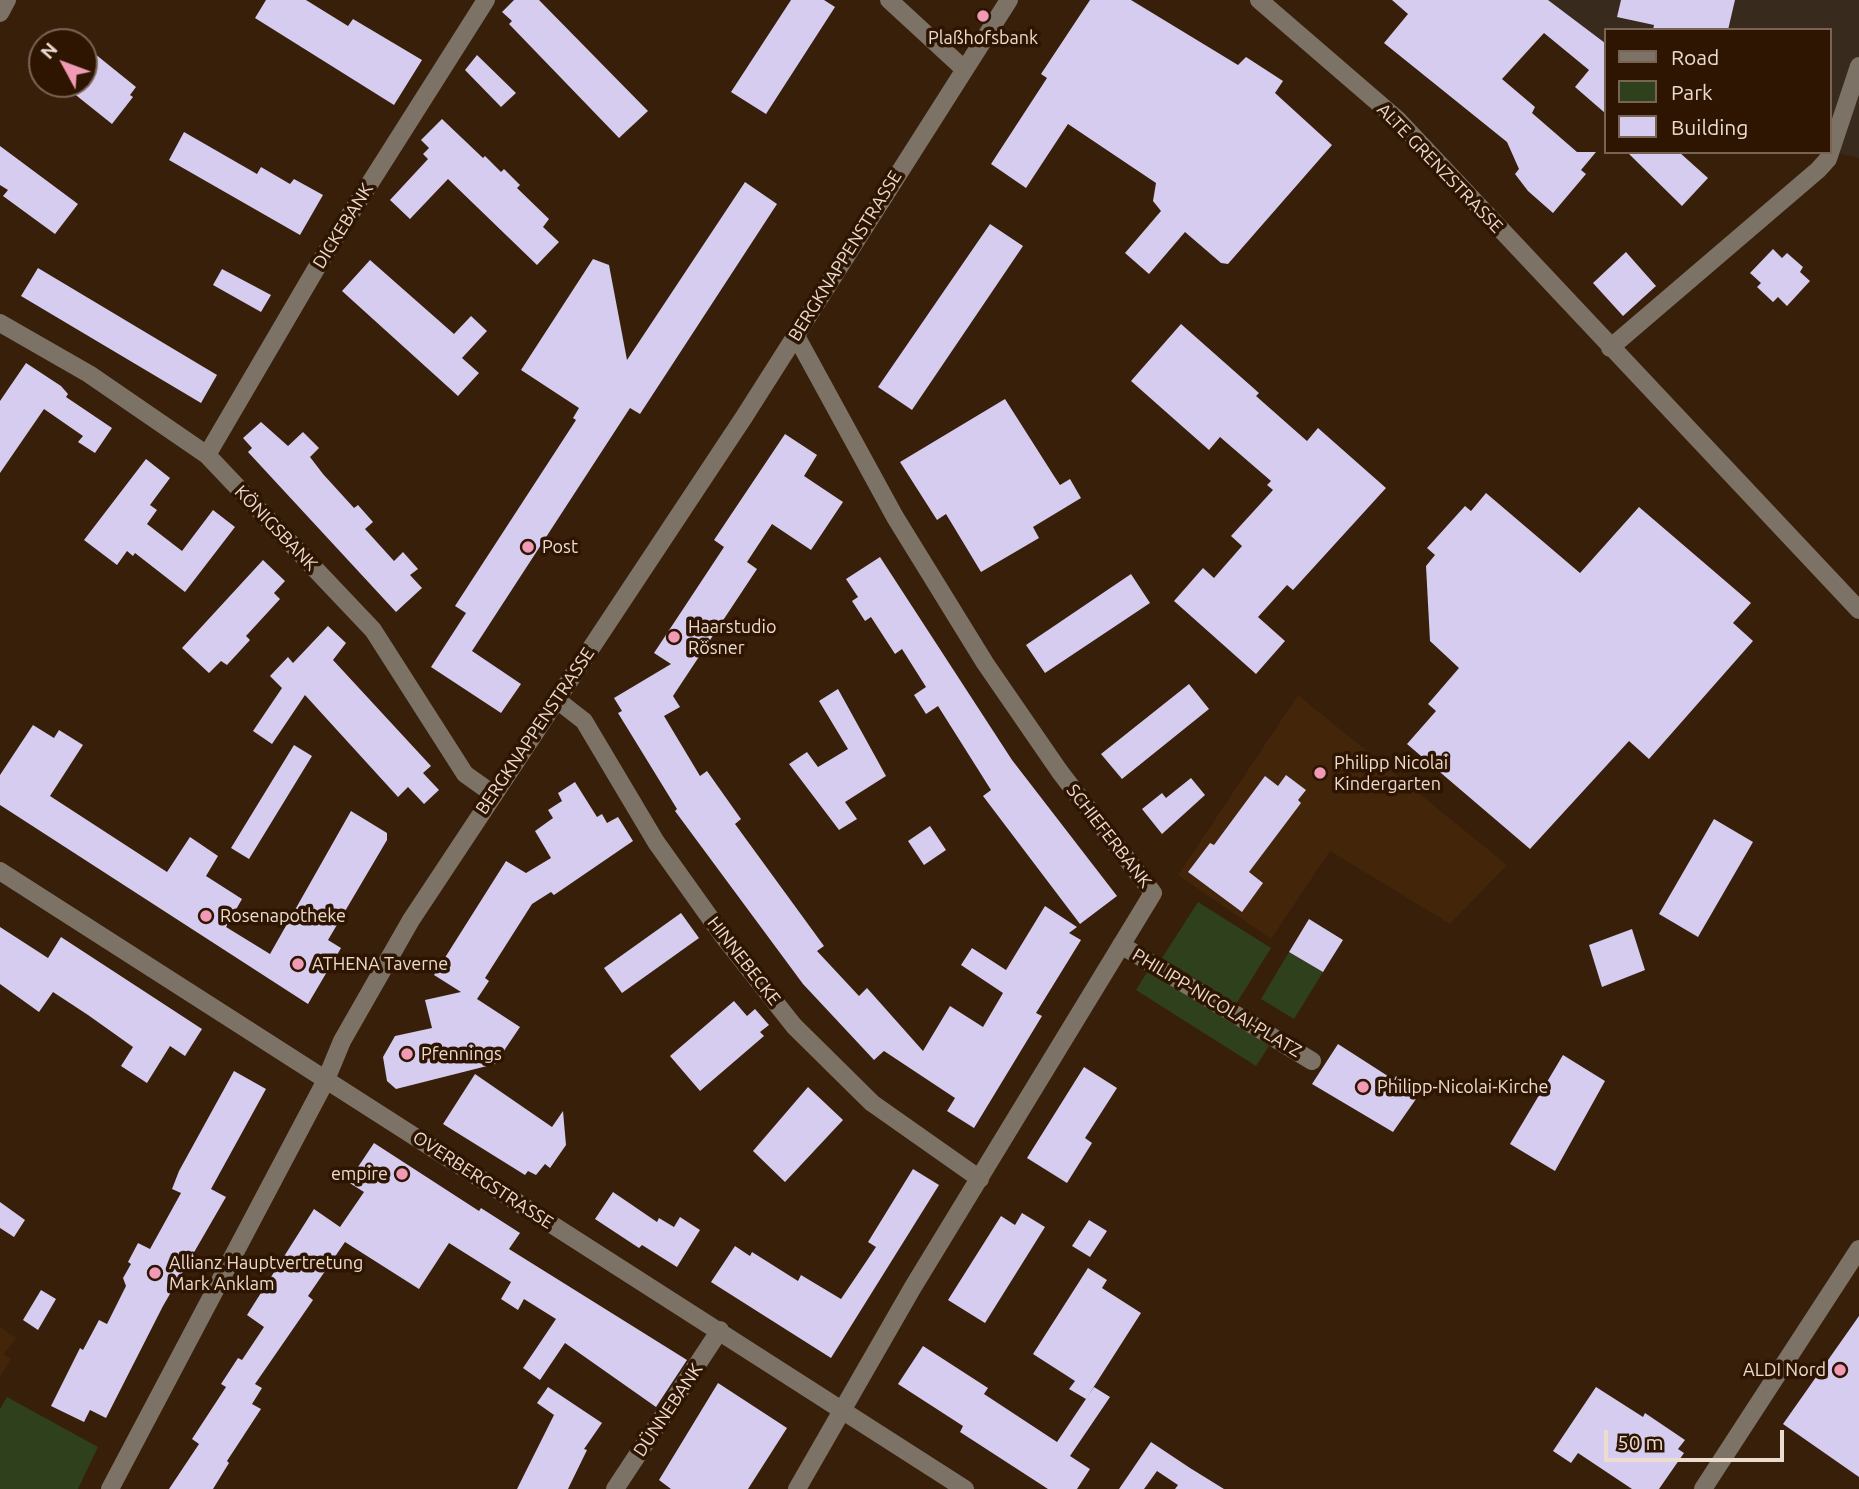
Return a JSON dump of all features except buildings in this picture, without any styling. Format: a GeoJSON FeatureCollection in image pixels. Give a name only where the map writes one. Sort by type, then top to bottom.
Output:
{"type":"FeatureCollection","features":[{"type":"Feature","properties":{"kind":"street"},"geometry":{"type":"LineString","coordinates":[[0,13],[7,0]]}},
{"type":"Feature","properties":{"kind":"street","name":"DICKEBANK"},"geometry":{"type":"LineString","coordinates":[[206,455],[320,262],[486,0]]}},
{"type":"Feature","properties":{"kind":"street"},"geometry":{"type":"LineString","coordinates":[[889,0],[964,69]]}},
{"type":"Feature","properties":{"kind":"street","name":"BERGKNAPPENSTRASSE"},"geometry":{"type":"LineString","coordinates":[[110,1489],[325,1082],[342,1041],[411,920],[795,334],[1009,0]]}},
{"type":"Feature","properties":{"kind":"street","name":"ALTE GRENZSTRASSE"},"geometry":{"type":"LineString","coordinates":[[1259,0],[1397,119],[1859,610]]}},
{"type":"Feature","properties":{"kind":"street"},"geometry":{"type":"LineString","coordinates":[[1831,150],[1859,66]]}},
{"type":"Feature","properties":{"kind":"street"},"geometry":{"type":"LineString","coordinates":[[1610,348],[1818,170],[1830,154]]}},
{"type":"Feature","properties":{"kind":"street","name":"KÖNIGSBANK"},"geometry":{"type":"LineString","coordinates":[[0,323],[89,374],[206,455],[373,630],[465,774],[493,794]]}},
{"type":"Feature","properties":{"kind":"street","name":"SCHIEFERBANK"},"geometry":{"type":"LineString","coordinates":[[795,334],[895,517],[985,663],[1060,772],[1153,893],[797,1489]]}},
{"type":"Feature","properties":{"kind":"street","name":"HINNEBECKE"},"geometry":{"type":"LineString","coordinates":[[556,700],[584,721],[656,842],[723,936],[794,1026],[872,1103],[980,1179]]}},
{"type":"Feature","properties":{"kind":"street","name":"OVERBERGSTRASSE"},"geometry":{"type":"LineString","coordinates":[[0,871],[325,1082],[720,1330],[965,1489]]}},
{"type":"Feature","properties":{"kind":"street","name":"PHILIPP-NICOLAI-PLATZ"},"geometry":{"type":"LineString","coordinates":[[1121,945],[1312,1061]]}},
{"type":"Feature","properties":{"kind":"street"},"geometry":{"type":"LineString","coordinates":[[1703,1489],[1859,1248]]}},
{"type":"Feature","properties":{"kind":"street","name":"DÜNNEBANK"},"geometry":{"type":"LineString","coordinates":[[615,1489],[720,1330]]}},
{"type":"Feature","properties":{"kind":"shaded area"},"geometry":{"type":"Polygon","coordinates":[[[1548,0],[1859,0],[1859,158],[1831,151],[1831,28],[1604,28],[1604,42],[1548,0]]]}},
{"type":"Feature","properties":{"kind":"shaded area","name":"Philipp Nicolai Kindergarten"},"geometry":{"type":"Polygon","coordinates":[[[1298,695],[1507,865],[1450,924],[1330,851],[1271,939],[1178,875],[1298,695]]]}},
{"type":"Feature","properties":{"kind":"shaded area"},"geometry":{"type":"Polygon","coordinates":[[[0,1327],[16,1338],[4,1354],[11,1359],[0,1377],[0,1327]]]}},
{"type":"Feature","properties":{"kind":"green space"},"geometry":{"type":"Polygon","coordinates":[[[1198,902],[1271,948],[1236,1004],[1162,958],[1198,902]]]}},
{"type":"Feature","properties":{"kind":"green space"},"geometry":{"type":"Polygon","coordinates":[[[1289,952],[1323,972],[1294,1019],[1261,999],[1289,952]]]}},
{"type":"Feature","properties":{"kind":"green space"},"geometry":{"type":"Polygon","coordinates":[[[1149,969],[1269,1046],[1256,1066],[1136,990],[1149,969]]]}},
{"type":"Feature","properties":{"kind":"green space"},"geometry":{"type":"Polygon","coordinates":[[[7,1397],[98,1447],[78,1489],[0,1489],[0,1409],[7,1397]]]}},
{"type":"Feature","properties":{"kind":"place","name":"Plaßhofsbank"},"geometry":{"type":"Point","coordinates":[983,16]}},
{"type":"Feature","properties":{"kind":"place","name":"Post"},"geometry":{"type":"Point","coordinates":[528,547]}},
{"type":"Feature","properties":{"kind":"place","name":"Haarstudio Rösner"},"geometry":{"type":"Point","coordinates":[674,637]}},
{"type":"Feature","properties":{"kind":"place","name":"Philipp Nicolai Kindergarten"},"geometry":{"type":"Point","coordinates":[1320,773]}},
{"type":"Feature","properties":{"kind":"place","name":"Rosenapotheke"},"geometry":{"type":"Point","coordinates":[206,916]}},
{"type":"Feature","properties":{"kind":"place","name":"ATHENA Taverne"},"geometry":{"type":"Point","coordinates":[298,964]}},
{"type":"Feature","properties":{"kind":"place","name":"Pfennings"},"geometry":{"type":"Point","coordinates":[407,1054]}},
{"type":"Feature","properties":{"kind":"place","name":"Philipp-Nicolai-Kirche"},"geometry":{"type":"Point","coordinates":[1363,1087]}},
{"type":"Feature","properties":{"kind":"place","name":"empire"},"geometry":{"type":"Point","coordinates":[402,1174]}},
{"type":"Feature","properties":{"kind":"place","name":"Allianz Hauptvertretung Mark Anklam"},"geometry":{"type":"Point","coordinates":[155,1273]}},
{"type":"Feature","properties":{"kind":"place","name":"ALDI Nord"},"geometry":{"type":"Point","coordinates":[1840,1370]}}]}
